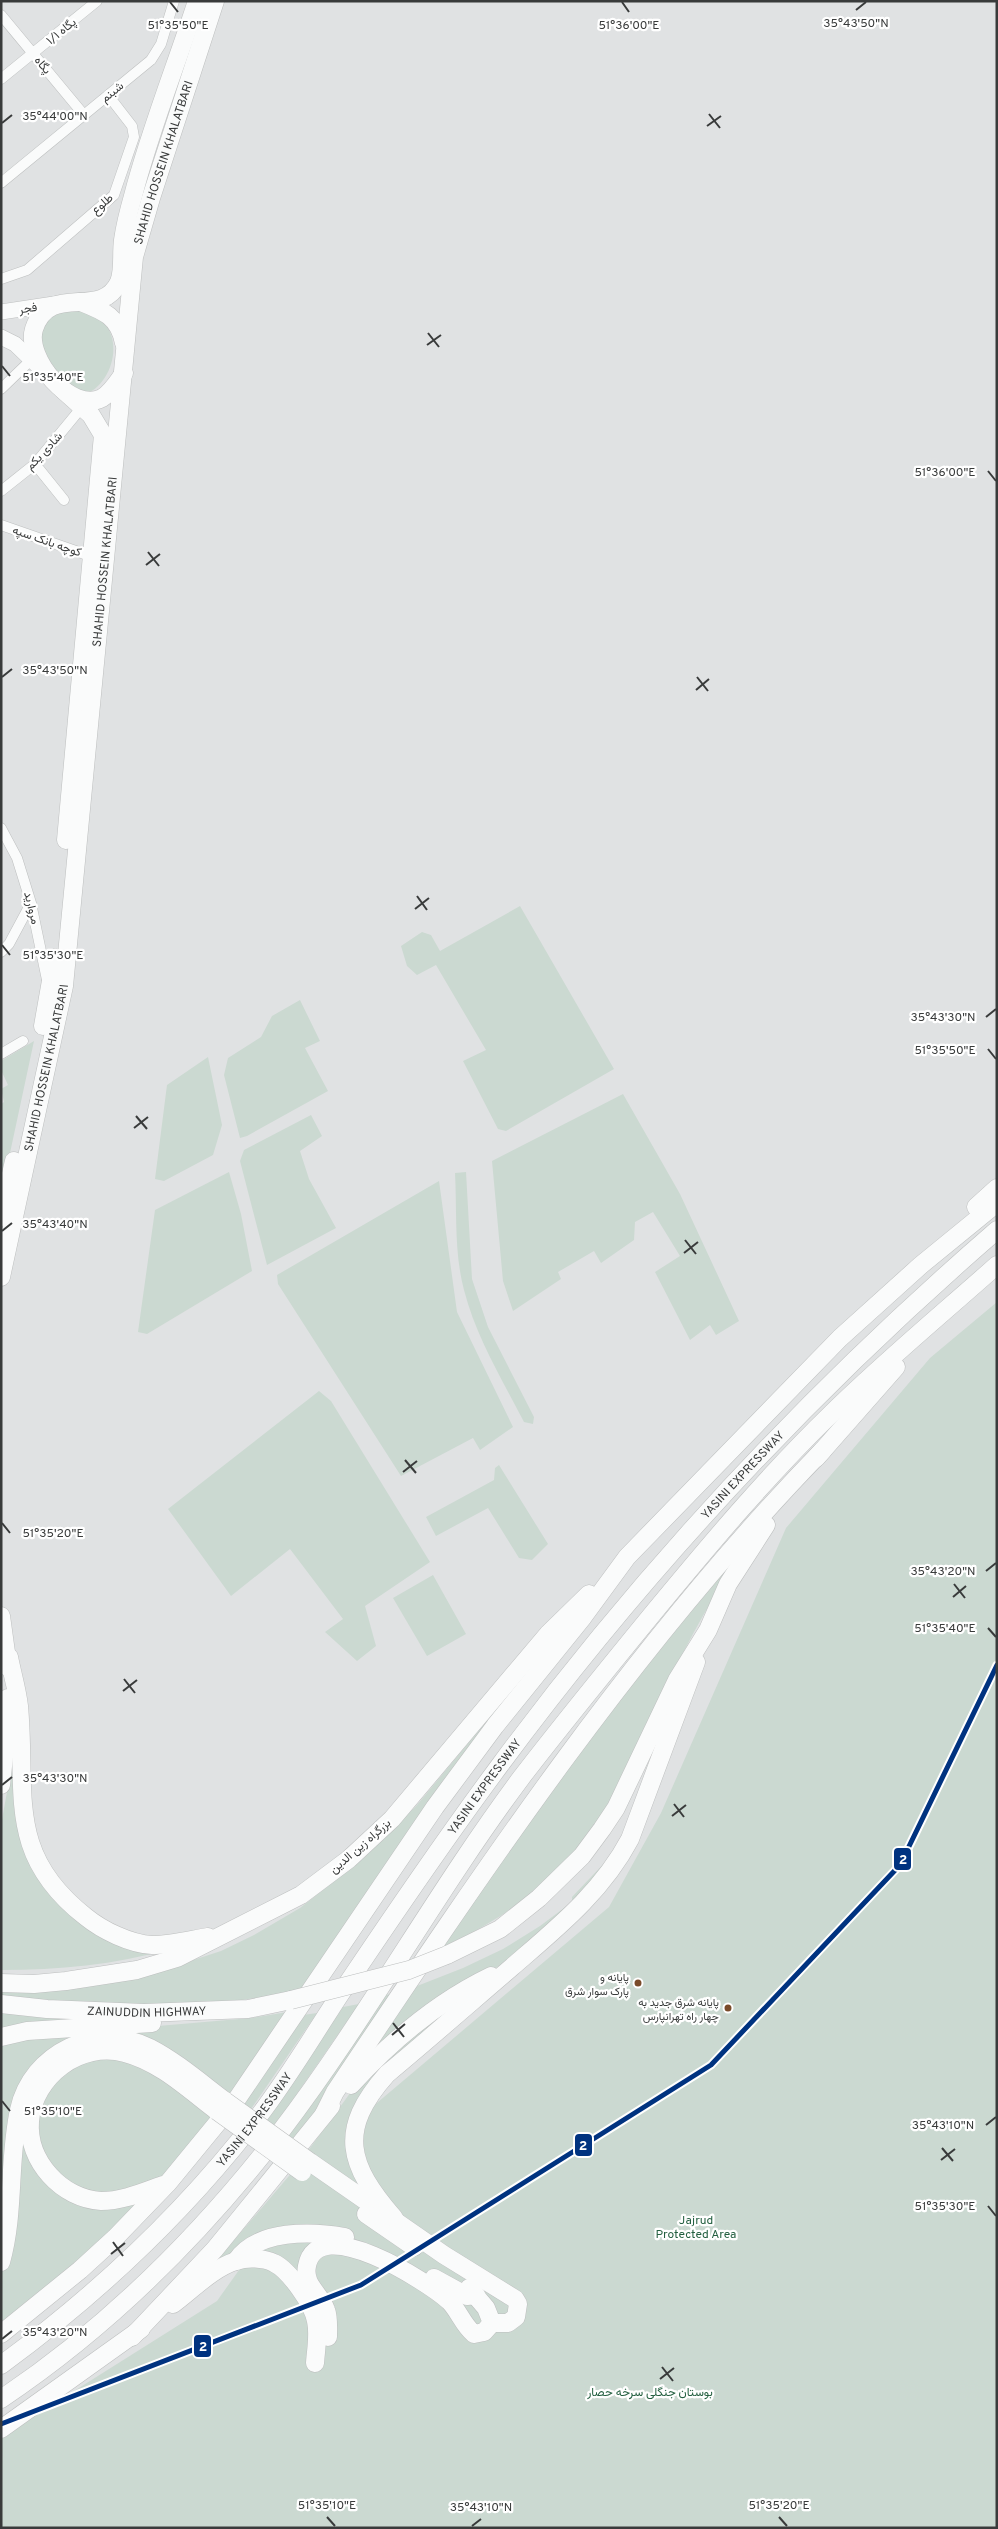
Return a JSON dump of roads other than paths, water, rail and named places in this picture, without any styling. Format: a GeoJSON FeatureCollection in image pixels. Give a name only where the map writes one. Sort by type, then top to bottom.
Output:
{"type":"FeatureCollection","features":[{"type":"Feature","properties":{"kind":"highway","name":"SHAHID HOSSEIN KHALATBARI"},"geometry":{"type":"LineString","coordinates":[[81,302],[102,299],[112,293],[120,280],[123,240],[133,196],[197,1]]}},
{"type":"Feature","properties":{"kind":"highway","name":"SHAHID HOSSEIN KHALATBARI"},"geometry":{"type":"LineString","coordinates":[[1,1277],[64,986],[134,257],[150,198],[215,1]]}},
{"type":"Feature","properties":{"kind":"highway"},"geometry":{"type":"LineString","coordinates":[[124,373],[110,392],[101,398],[84,401],[62,389],[47,374],[34,351],[32,339],[40,316],[54,304],[81,302],[101,310],[117,322],[122,331],[126,354]]}},
{"type":"Feature","properties":{"kind":"highway","name":"SHAHID HOSSEIN KHALATBARI"},"geometry":{"type":"LineString","coordinates":[[1,1217],[54,975],[103,435],[91,415],[62,389]]}},
{"type":"Feature","properties":{"kind":"highway"},"geometry":{"type":"LineString","coordinates":[[1,2334],[80,2270],[168,2183],[237,2099],[466,1765],[583,1617],[627,1557],[840,1338],[921,1265],[950,1233],[995,1192]]}},
{"type":"Feature","properties":{"kind":"highway","name":"YASINI EXPRESSWAY"},"geometry":{"type":"LineString","coordinates":[[1,2365],[109,2278],[156,2235],[198,2189],[259,2115],[415,1882],[546,1703],[594,1643],[704,1516],[780,1433],[911,1305],[997,1230]]}},
{"type":"Feature","properties":{"kind":"highway","name":"YASINI EXPRESSWAY"},"geometry":{"type":"LineString","coordinates":[[1,2399],[62,2355],[117,2310],[201,2228],[281,2130],[335,2054],[435,1901],[519,1781],[690,1568],[778,1469],[832,1413],[997,1265]]}},
{"type":"Feature","properties":{"kind":"highway"},"geometry":{"type":"LineString","coordinates":[[942,1314],[997,1275]]}},
{"type":"Feature","properties":{"kind":"highway"},"geometry":{"type":"LineString","coordinates":[[324,2114],[340,2085],[507,1837],[587,1730],[714,1570],[897,1366],[927,1327]]}},
{"type":"Feature","properties":{"kind":"highway"},"geometry":{"type":"LineString","coordinates":[[394,2218],[370,2188],[359,2167],[354,2134],[358,2118],[370,2094],[387,2074],[577,1910],[618,1862],[630,1839],[708,1630],[728,1584],[747,1552],[823,1450]]}},
{"type":"Feature","properties":{"kind":"highway","name":"بزرگراه زین الدین"},"geometry":{"type":"LineString","coordinates":[[1,1983],[34,1984],[66,1981],[136,1970],[177,1958],[224,1936],[301,1895],[349,1859],[378,1832],[434,1771],[548,1634],[627,1557]]}},
{"type":"Feature","properties":{"kind":"highway"},"geometry":{"type":"LineString","coordinates":[[1,1616],[19,1704],[25,1825],[38,1863],[58,1894],[92,1922],[111,1934],[151,1945],[224,1936]]}},
{"type":"Feature","properties":{"kind":"highway","name":"ZAINUDDIN HIGHWAY"},"geometry":{"type":"LineString","coordinates":[[1,2004],[47,2009],[144,2013],[248,2009],[409,1970],[447,1955],[500,1929],[539,1898],[582,1856],[616,1808],[676,1680],[708,1630]]}},
{"type":"Feature","properties":{"kind":"highway"},"geometry":{"type":"LineString","coordinates":[[1,1785],[6,1738],[9,1657]]}},
{"type":"Feature","properties":{"kind":"highway"},"geometry":{"type":"LineString","coordinates":[[132,2337],[215,2249],[324,2114],[372,2062],[426,2015],[461,1992],[512,1967]]}},
{"type":"Feature","properties":{"kind":"highway"},"geometry":{"type":"LineString","coordinates":[[1,2037],[27,2031],[209,2018],[248,2009]]}},
{"type":"Feature","properties":{"kind":"highway"},"geometry":{"type":"LineString","coordinates":[[1,2262],[10,2217],[16,2128],[21,2100],[38,2070],[57,2054],[82,2042],[98,2039],[113,2038],[138,2043],[179,2066],[221,2106]]}},
{"type":"Feature","properties":{"kind":"highway"},"geometry":{"type":"LineString","coordinates":[[168,2183],[123,2198],[99,2201],[78,2196],[56,2182],[40,2162],[34,2150],[30,2122],[37,2095],[45,2081],[54,2071],[79,2056],[107,2050],[124,2052],[157,2068],[221,2106],[452,2273],[476,2295],[486,2308],[492,2323]]}},
{"type":"Feature","properties":{"kind":"highway"},"geometry":{"type":"LineString","coordinates":[[1,2429],[132,2337],[197,2286],[236,2261],[252,2258],[273,2263],[299,2289],[309,2303],[316,2319],[321,2358],[328,2337],[326,2311],[306,2274],[310,2257],[315,2250],[328,2245],[370,2254],[418,2278],[450,2302],[464,2324],[474,2334],[484,2332],[492,2323],[508,2322],[516,2317],[518,2304],[515,2298],[444,2255],[394,2218],[378,2211],[306,2167]]}},
{"type":"Feature","properties":{"kind":"highway"},"geometry":{"type":"LineString","coordinates":[[236,2261],[241,2253],[251,2246],[280,2236],[335,2235],[359,2239],[384,2249],[458,2292],[467,2296],[476,2295]]}},
{"type":"Feature","properties":{"kind":"main road","name":"فجر"},"geometry":{"type":"LineString","coordinates":[[1,312],[54,304]]}},
{"type":"Feature","properties":{"kind":"main road"},"geometry":{"type":"LineString","coordinates":[[1,336],[15,344],[47,374]]}},
{"type":"Feature","properties":{"kind":"street","name":"پگاه ۱/۱"},"geometry":{"type":"LineString","coordinates":[[1,79],[97,1]]}},
{"type":"Feature","properties":{"kind":"street","name":"شبنم"},"geometry":{"type":"LineString","coordinates":[[1,183],[151,60],[161,44],[174,1]]}},
{"type":"Feature","properties":{"kind":"street","name":"پگاه"},"geometry":{"type":"LineString","coordinates":[[1,15],[84,115]]}},
{"type":"Feature","properties":{"kind":"street","name":"طلوع"},"geometry":{"type":"LineString","coordinates":[[1,279],[27,270],[114,195],[134,137],[132,126],[108,95]]}},
{"type":"Feature","properties":{"kind":"street"},"geometry":{"type":"LineString","coordinates":[[1,389],[31,360]]}},
{"type":"Feature","properties":{"kind":"street","name":"شادی یکم"},"geometry":{"type":"LineString","coordinates":[[1,492],[35,464],[82,407]]}},
{"type":"Feature","properties":{"kind":"street"},"geometry":{"type":"LineString","coordinates":[[35,464],[64,500]]}},
{"type":"Feature","properties":{"kind":"street","name":"کوچه بانک سپه"},"geometry":{"type":"LineString","coordinates":[[1,525],[93,557]]}},
{"type":"Feature","properties":{"kind":"street","name":"مروارید"},"geometry":{"type":"LineString","coordinates":[[1,828],[18,858],[31,903],[49,992]]}},
{"type":"Feature","properties":{"kind":"street"},"geometry":{"type":"LineString","coordinates":[[1,952],[9,944],[31,903]]}},
{"type":"Feature","properties":{"kind":"street"},"geometry":{"type":"LineString","coordinates":[[1,1054],[23,1042]]}},
{"type":"Feature","properties":{"kind":"place","name":"پایانه و پارک‌ سوار شرق"},"geometry":{"type":"Point","coordinates":[638,1983]}},
{"type":"Feature","properties":{"kind":"place","name":"پایانه شرق جدید به چهار راه تهرانپارس"},"geometry":{"type":"Point","coordinates":[728,2008]}},
{"type":"Feature","properties":{"kind":"park label","name":"Jajrud Protected Area"},"geometry":{"type":"Point","coordinates":[696,2227]}},
{"type":"Feature","properties":{"kind":"park label","name":"بوستان جنگلی سرخه حصار"},"geometry":{"type":"Point","coordinates":[650,2392]}}]}
